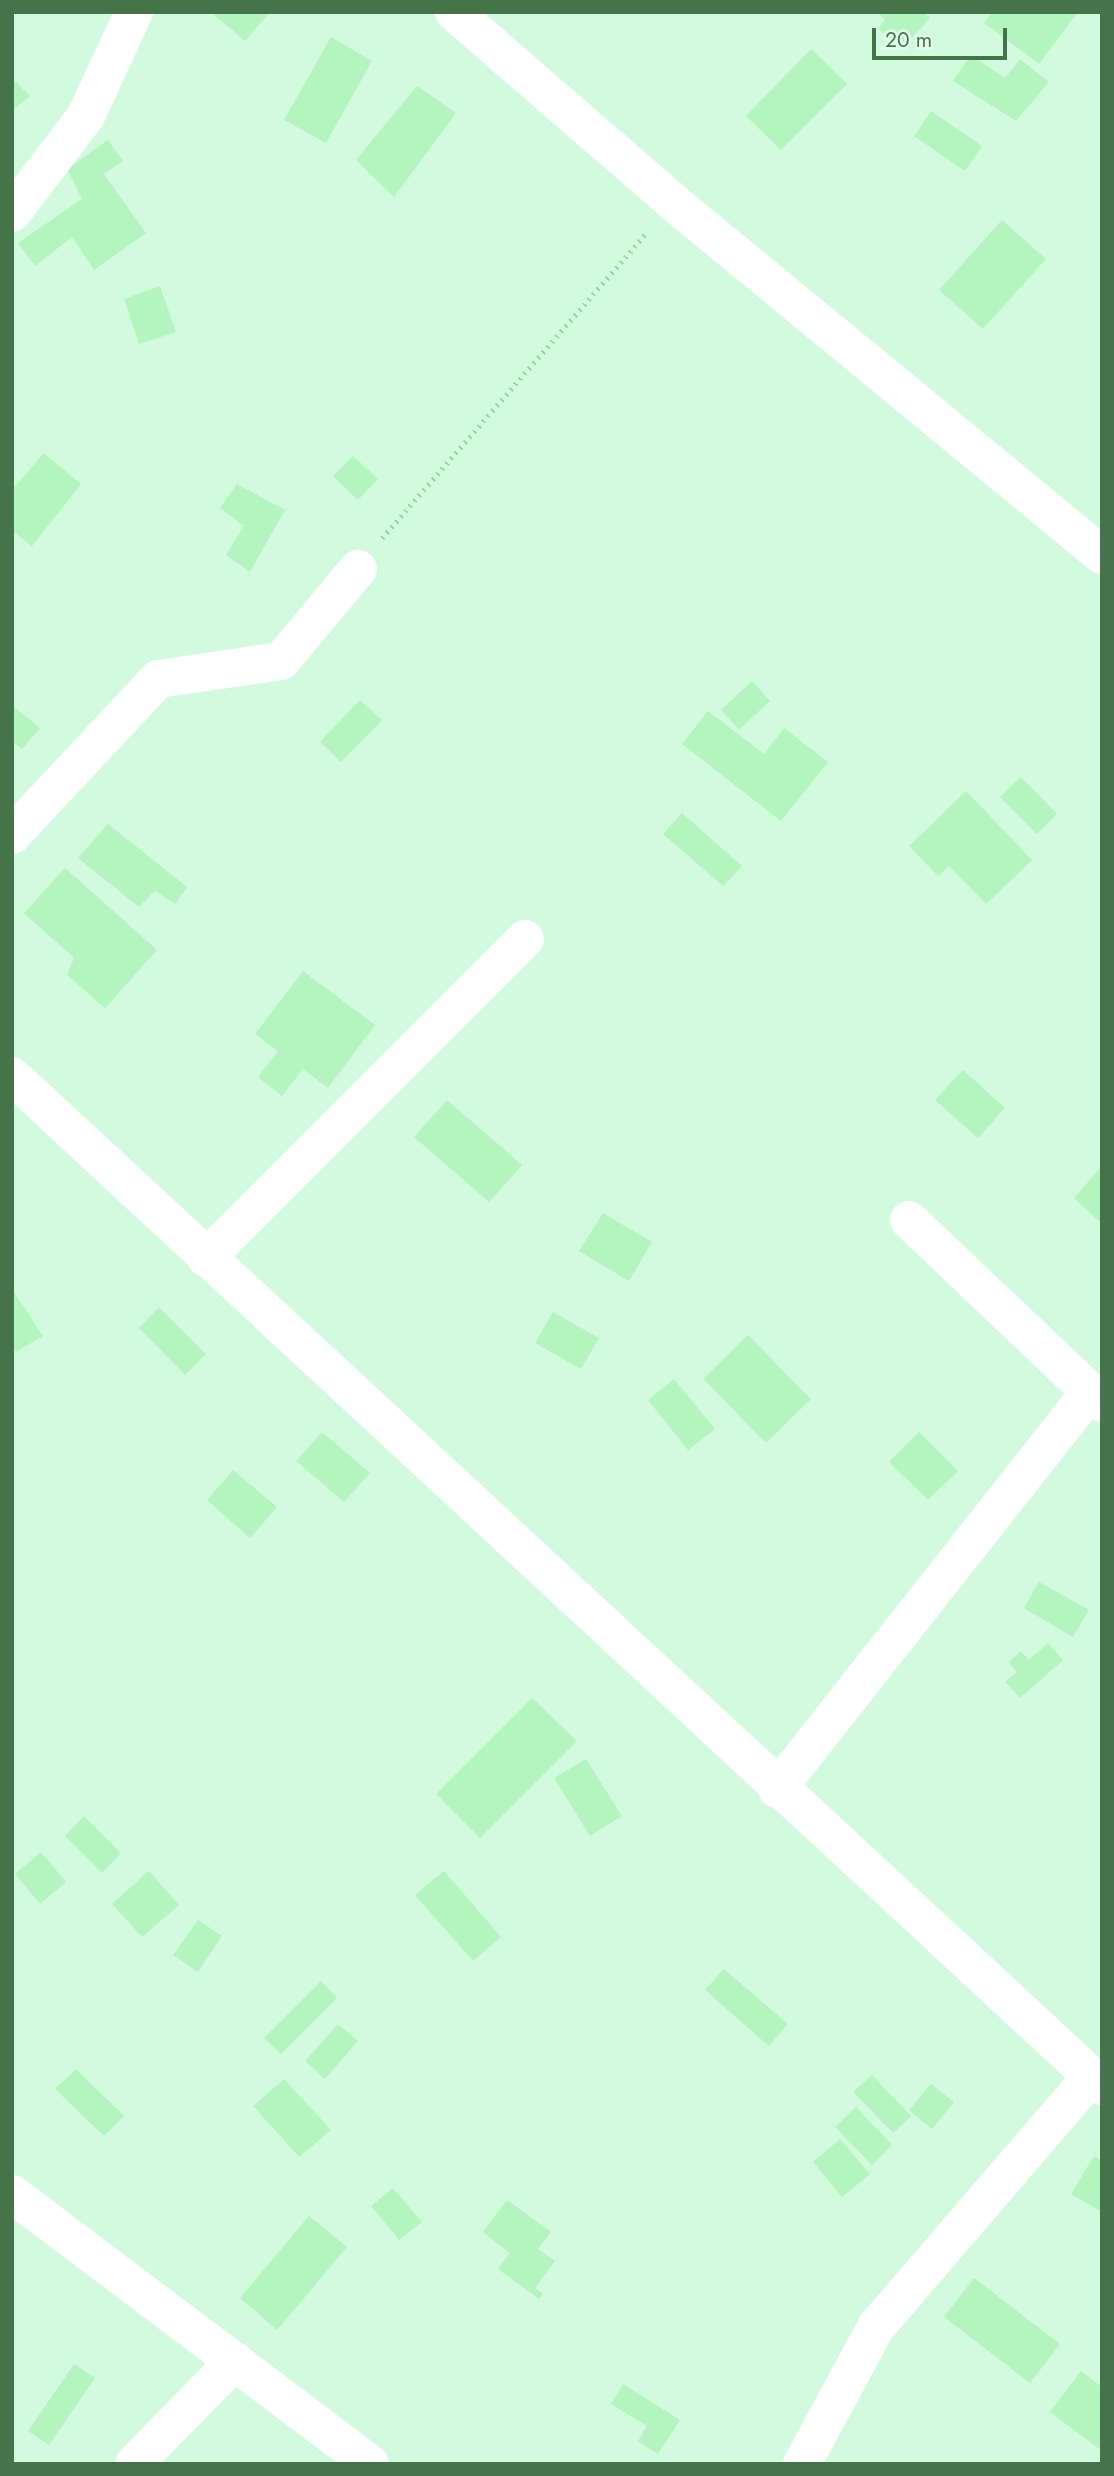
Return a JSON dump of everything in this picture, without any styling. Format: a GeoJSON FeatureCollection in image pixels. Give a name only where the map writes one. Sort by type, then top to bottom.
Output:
{"type":"FeatureCollection","features":[{"type":"Feature","properties":{"kind":"street"},"geometry":{"type":"LineString","coordinates":[[12,213],[86,116],[134,12]]}},
{"type":"Feature","properties":{"kind":"street"},"geometry":{"type":"LineString","coordinates":[[454,12],[673,202],[1102,555]]}},
{"type":"Feature","properties":{"kind":"street"},"geometry":{"type":"LineString","coordinates":[[12,835],[158,678],[281,662],[358,569]]}},
{"type":"Feature","properties":{"kind":"street"},"geometry":{"type":"LineString","coordinates":[[206,1258],[525,939]]}},
{"type":"Feature","properties":{"kind":"street"},"geometry":{"type":"LineString","coordinates":[[12,1076],[1095,2082],[876,2327],[802,2464]]}},
{"type":"Feature","properties":{"kind":"street"},"geometry":{"type":"LineString","coordinates":[[777,1789],[1096,1397],[909,1220]]}},
{"type":"Feature","properties":{"kind":"street"},"geometry":{"type":"LineString","coordinates":[[12,2194],[370,2464]]}},
{"type":"Feature","properties":{"kind":"street"},"geometry":{"type":"LineString","coordinates":[[134,2464],[234,2361]]}},
{"type":"Feature","properties":{"kind":"path"},"geometry":{"type":"LineString","coordinates":[[358,569],[416,495],[673,202]]}},
{"type":"Feature","properties":{"kind":"shaded area"},"geometry":{"type":"Polygon","coordinates":[[[12,12],[1102,12],[1102,2464],[12,2464],[12,12]]]}},
{"type":"Feature","properties":{"kind":"building"},"geometry":{"type":"Polygon","coordinates":[[[211,12],[270,12],[245,41],[211,12]]]}},
{"type":"Feature","properties":{"kind":"building"},"geometry":{"type":"Polygon","coordinates":[[[877,12],[924,12],[930,18],[902,49],[878,29],[885,20],[877,12]]]}},
{"type":"Feature","properties":{"kind":"building"},"geometry":{"type":"Polygon","coordinates":[[[992,12],[1078,12],[1039,64],[984,23],[992,12]]]}},
{"type":"Feature","properties":{"kind":"building"},"geometry":{"type":"Polygon","coordinates":[[[331,37],[372,61],[326,143],[284,120],[331,37]]]}},
{"type":"Feature","properties":{"kind":"building"},"geometry":{"type":"Polygon","coordinates":[[[811,49],[847,84],[781,150],[746,116],[811,49]]]}},
{"type":"Feature","properties":{"kind":"building"},"geometry":{"type":"Polygon","coordinates":[[[971,55],[1005,78],[1020,59],[1049,82],[1016,121],[953,81],[971,55]]]}},
{"type":"Feature","properties":{"kind":"building"},"geometry":{"type":"Polygon","coordinates":[[[12,78],[30,96],[12,111],[12,78]]]}},
{"type":"Feature","properties":{"kind":"building"},"geometry":{"type":"Polygon","coordinates":[[[417,86],[456,113],[394,197],[356,160],[417,86]]]}},
{"type":"Feature","properties":{"kind":"building"},"geometry":{"type":"Polygon","coordinates":[[[931,111],[982,146],[965,171],[914,136],[931,111]]]}},
{"type":"Feature","properties":{"kind":"building"},"geometry":{"type":"Polygon","coordinates":[[[108,140],[123,161],[104,174],[146,233],[94,270],[72,237],[35,266],[18,243],[82,199],[67,169],[108,140]]]}},
{"type":"Feature","properties":{"kind":"building"},"geometry":{"type":"Polygon","coordinates":[[[1002,220],[1046,259],[983,329],[939,290],[1002,220]]]}},
{"type":"Feature","properties":{"kind":"building"},"geometry":{"type":"Polygon","coordinates":[[[160,286],[176,332],[139,344],[124,299],[160,286]]]}},
{"type":"Feature","properties":{"kind":"building"},"geometry":{"type":"Polygon","coordinates":[[[44,453],[81,484],[32,546],[12,531],[12,490],[44,453]]]}},
{"type":"Feature","properties":{"kind":"building"},"geometry":{"type":"Polygon","coordinates":[[[353,456],[378,479],[358,500],[333,476],[353,456]]]}},
{"type":"Feature","properties":{"kind":"building"},"geometry":{"type":"Polygon","coordinates":[[[237,484],[285,510],[250,572],[226,555],[244,526],[220,508],[237,484]]]}},
{"type":"Feature","properties":{"kind":"building"},"geometry":{"type":"Polygon","coordinates":[[[752,681],[770,701],[739,730],[721,710],[752,681]]]}},
{"type":"Feature","properties":{"kind":"building"},"geometry":{"type":"Polygon","coordinates":[[[360,700],[382,720],[341,762],[320,742],[360,700]]]}},
{"type":"Feature","properties":{"kind":"building"},"geometry":{"type":"Polygon","coordinates":[[[12,705],[40,728],[22,749],[12,741],[12,705]]]}},
{"type":"Feature","properties":{"kind":"building"},"geometry":{"type":"Polygon","coordinates":[[[708,711],[764,754],[784,728],[828,762],[781,821],[682,744],[708,711]]]}},
{"type":"Feature","properties":{"kind":"building"},"geometry":{"type":"Polygon","coordinates":[[[1021,777],[1057,814],[1037,834],[1000,797],[1021,777]]]}},
{"type":"Feature","properties":{"kind":"building"},"geometry":{"type":"Polygon","coordinates":[[[966,791],[1032,860],[986,904],[949,866],[938,876],[909,846],[966,791]]]}},
{"type":"Feature","properties":{"kind":"building"},"geometry":{"type":"Polygon","coordinates":[[[682,813],[742,866],[723,886],[663,834],[682,813]]]}},
{"type":"Feature","properties":{"kind":"building"},"geometry":{"type":"Polygon","coordinates":[[[108,824],[187,887],[175,904],[155,891],[139,907],[78,858],[108,824]]]}},
{"type":"Feature","properties":{"kind":"building"},"geometry":{"type":"Polygon","coordinates":[[[65,868],[157,950],[105,1008],[67,975],[74,958],[24,913],[65,868]]]}},
{"type":"Feature","properties":{"kind":"building"},"geometry":{"type":"Polygon","coordinates":[[[303,971],[375,1025],[328,1088],[303,1069],[282,1096],[258,1077],[278,1051],[255,1034],[303,971]]]}},
{"type":"Feature","properties":{"kind":"building"},"geometry":{"type":"Polygon","coordinates":[[[963,1070],[1005,1108],[978,1138],[935,1100],[963,1070]]]}},
{"type":"Feature","properties":{"kind":"building"},"geometry":{"type":"Polygon","coordinates":[[[447,1100],[522,1165],[489,1202],[414,1137],[447,1100]]]}},
{"type":"Feature","properties":{"kind":"building"},"geometry":{"type":"Polygon","coordinates":[[[1102,1166],[1102,1217],[1099,1221],[1074,1198],[1102,1166]]]}},
{"type":"Feature","properties":{"kind":"building"},"geometry":{"type":"Polygon","coordinates":[[[603,1213],[652,1242],[629,1281],[579,1251],[603,1213]]]}},
{"type":"Feature","properties":{"kind":"building"},"geometry":{"type":"Polygon","coordinates":[[[12,1289],[43,1336],[16,1352],[12,1346],[12,1289]]]}},
{"type":"Feature","properties":{"kind":"building"},"geometry":{"type":"Polygon","coordinates":[[[159,1307],[206,1354],[185,1375],[139,1328],[159,1307]]]}},
{"type":"Feature","properties":{"kind":"building"},"geometry":{"type":"Polygon","coordinates":[[[553,1312],[599,1338],[581,1369],[535,1343],[553,1312]]]}},
{"type":"Feature","properties":{"kind":"building"},"geometry":{"type":"Polygon","coordinates":[[[748,1335],[811,1399],[766,1443],[703,1379],[748,1335]]]}},
{"type":"Feature","properties":{"kind":"building"},"geometry":{"type":"Polygon","coordinates":[[[674,1379],[715,1429],[688,1450],[648,1400],[674,1379]]]}},
{"type":"Feature","properties":{"kind":"building"},"geometry":{"type":"Polygon","coordinates":[[[322,1432],[370,1473],[344,1502],[296,1461],[322,1432]]]}},
{"type":"Feature","properties":{"kind":"building"},"geometry":{"type":"Polygon","coordinates":[[[919,1432],[958,1471],[928,1500],[889,1462],[919,1432]]]}},
{"type":"Feature","properties":{"kind":"building"},"geometry":{"type":"Polygon","coordinates":[[[233,1470],[277,1507],[250,1538],[207,1500],[233,1470]]]}},
{"type":"Feature","properties":{"kind":"building"},"geometry":{"type":"Polygon","coordinates":[[[1039,1582],[1089,1610],[1073,1637],[1024,1608],[1039,1582]]]}},
{"type":"Feature","properties":{"kind":"building"},"geometry":{"type":"Polygon","coordinates":[[[1048,1643],[1063,1660],[1020,1698],[1005,1682],[1017,1672],[1009,1662],[1021,1651],[1029,1660],[1048,1643]]]}},
{"type":"Feature","properties":{"kind":"building"},"geometry":{"type":"Polygon","coordinates":[[[532,1698],[577,1741],[480,1838],[436,1794],[532,1698]]]}},
{"type":"Feature","properties":{"kind":"building"},"geometry":{"type":"Polygon","coordinates":[[[586,1759],[622,1816],[590,1836],[554,1778],[586,1759]]]}},
{"type":"Feature","properties":{"kind":"building"},"geometry":{"type":"Polygon","coordinates":[[[84,1816],[121,1853],[102,1873],[65,1836],[84,1816]]]}},
{"type":"Feature","properties":{"kind":"building"},"geometry":{"type":"Polygon","coordinates":[[[41,1852],[66,1882],[40,1904],[15,1874],[41,1852]]]}},
{"type":"Feature","properties":{"kind":"building"},"geometry":{"type":"Polygon","coordinates":[[[149,1871],[179,1905],[142,1937],[112,1904],[149,1871]]]}},
{"type":"Feature","properties":{"kind":"building"},"geometry":{"type":"Polygon","coordinates":[[[444,1871],[501,1937],[473,1961],[415,1895],[444,1871]]]}},
{"type":"Feature","properties":{"kind":"building"},"geometry":{"type":"Polygon","coordinates":[[[198,1920],[222,1936],[198,1972],[173,1955],[198,1920]]]}},
{"type":"Feature","properties":{"kind":"building"},"geometry":{"type":"Polygon","coordinates":[[[724,1969],[788,2024],[769,2046],[705,1990],[724,1969]]]}},
{"type":"Feature","properties":{"kind":"building"},"geometry":{"type":"Polygon","coordinates":[[[321,1981],[337,1998],[281,2054],[264,2038],[321,1981]]]}},
{"type":"Feature","properties":{"kind":"building"},"geometry":{"type":"Polygon","coordinates":[[[338,2024],[358,2041],[325,2079],[305,2061],[338,2024]]]}},
{"type":"Feature","properties":{"kind":"building"},"geometry":{"type":"Polygon","coordinates":[[[76,2069],[124,2116],[104,2136],[55,2089],[76,2069]]]}},
{"type":"Feature","properties":{"kind":"building"},"geometry":{"type":"Polygon","coordinates":[[[872,2075],[911,2116],[893,2133],[853,2092],[872,2075]]]}},
{"type":"Feature","properties":{"kind":"building"},"geometry":{"type":"Polygon","coordinates":[[[284,2079],[331,2130],[299,2157],[253,2106],[284,2079]]]}},
{"type":"Feature","properties":{"kind":"building"},"geometry":{"type":"Polygon","coordinates":[[[931,2084],[954,2102],[932,2129],[909,2110],[931,2084]]]}},
{"type":"Feature","properties":{"kind":"building"},"geometry":{"type":"Polygon","coordinates":[[[856,2107],[892,2145],[872,2165],[835,2127],[856,2107]]]}},
{"type":"Feature","properties":{"kind":"building"},"geometry":{"type":"Polygon","coordinates":[[[840,2139],[870,2174],[842,2197],[813,2162],[840,2139]]]}},
{"type":"Feature","properties":{"kind":"building"},"geometry":{"type":"Polygon","coordinates":[[[1094,2156],[1102,2161],[1102,2212],[1071,2194],[1094,2156]]]}},
{"type":"Feature","properties":{"kind":"building"},"geometry":{"type":"Polygon","coordinates":[[[393,2188],[422,2222],[399,2240],[371,2206],[393,2188]]]}},
{"type":"Feature","properties":{"kind":"building"},"geometry":{"type":"Polygon","coordinates":[[[507,2200],[551,2232],[538,2249],[555,2261],[535,2288],[543,2294],[539,2299],[498,2269],[510,2253],[483,2232],[507,2200]]]}},
{"type":"Feature","properties":{"kind":"building"},"geometry":{"type":"Polygon","coordinates":[[[309,2216],[347,2247],[277,2330],[240,2298],[309,2216]]]}},
{"type":"Feature","properties":{"kind":"building"},"geometry":{"type":"Polygon","coordinates":[[[974,2278],[1060,2344],[1030,2383],[944,2317],[974,2278]]]}},
{"type":"Feature","properties":{"kind":"building"},"geometry":{"type":"Polygon","coordinates":[[[74,2364],[95,2378],[49,2445],[28,2431],[74,2364]]]}},
{"type":"Feature","properties":{"kind":"building"},"geometry":{"type":"Polygon","coordinates":[[[1081,2371],[1102,2387],[1102,2451],[1050,2412],[1081,2371]]]}},
{"type":"Feature","properties":{"kind":"building"},"geometry":{"type":"Polygon","coordinates":[[[623,2384],[680,2420],[658,2454],[638,2441],[647,2426],[611,2404],[623,2384]]]}}]}
